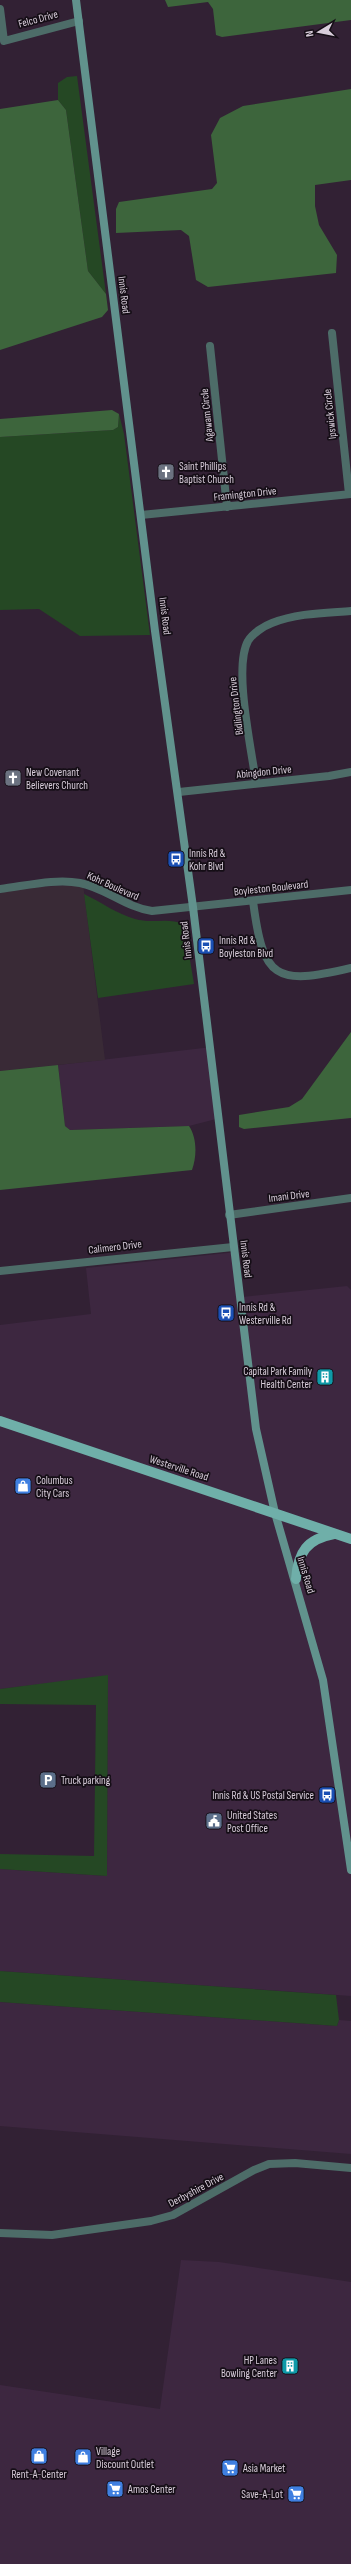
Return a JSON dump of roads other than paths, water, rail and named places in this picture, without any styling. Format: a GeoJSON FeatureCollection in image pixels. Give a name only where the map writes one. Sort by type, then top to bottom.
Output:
{"type":"FeatureCollection","features":[{"type":"Feature","properties":{"kind":"main road","name":"Innis Road"},"geometry":{"type":"LineString","coordinates":[[76,0],[141,515],[179,792],[229,1215],[256,1428],[275,1513],[296,1579],[323,1680],[351,1870]]}},
{"type":"Feature","properties":{"kind":"main road","name":"Westerville Road"},"geometry":{"type":"LineString","coordinates":[[0,1421],[351,1539]]}},
{"type":"Feature","properties":{"kind":"main road"},"geometry":{"type":"LineString","coordinates":[[296,1579],[297,1563],[312,1541],[336,1534]]}},
{"type":"Feature","properties":{"kind":"street","name":"Felco Drive"},"geometry":{"type":"LineString","coordinates":[[0,9],[4,41],[79,21]]}},
{"type":"Feature","properties":{"kind":"street","name":"Ipswick Circle"},"geometry":{"type":"LineString","coordinates":[[332,332],[350,494]]}},
{"type":"Feature","properties":{"kind":"street","name":"Agawam Circle"},"geometry":{"type":"LineString","coordinates":[[210,346],[228,507]]}},
{"type":"Feature","properties":{"kind":"street","name":"Framington Drive"},"geometry":{"type":"LineString","coordinates":[[141,515],[350,494]]}},
{"type":"Feature","properties":{"kind":"street","name":"Bidlington Drive"},"geometry":{"type":"LineString","coordinates":[[256,784],[242,678],[245,649],[249,640],[263,627],[289,617],[351,611]]}},
{"type":"Feature","properties":{"kind":"street","name":"Abingdon Drive"},"geometry":{"type":"LineString","coordinates":[[179,792],[351,772]]}},
{"type":"Feature","properties":{"kind":"street","name":"Kohr Boulevard"},"geometry":{"type":"LineString","coordinates":[[0,889],[72,882],[94,888],[138,909],[175,910],[193,907]]}},
{"type":"Feature","properties":{"kind":"street","name":"Boyleston Boulevard"},"geometry":{"type":"LineString","coordinates":[[193,907],[351,890]]}},
{"type":"Feature","properties":{"kind":"street"},"geometry":{"type":"LineString","coordinates":[[253,901],[259,946],[271,966],[278,972],[296,977],[317,976],[351,968]]}},
{"type":"Feature","properties":{"kind":"street","name":"Imani Drive"},"geometry":{"type":"LineString","coordinates":[[229,1215],[351,1198]]}},
{"type":"Feature","properties":{"kind":"street","name":"Calimero Drive"},"geometry":{"type":"LineString","coordinates":[[0,1271],[233,1247]]}},
{"type":"Feature","properties":{"kind":"street","name":"Derbyshire Drive"},"geometry":{"type":"LineString","coordinates":[[0,2233],[52,2235],[151,2221],[173,2215],[254,2170],[269,2164],[295,2163],[351,2168]]}},
{"type":"Feature","properties":{"kind":"place","name":"Saint Phillips Baptist Church"},"geometry":{"type":"Point","coordinates":[166,472]}},
{"type":"Feature","properties":{"kind":"place","name":"New Covenant Believers Church"},"geometry":{"type":"Point","coordinates":[13,778]}},
{"type":"Feature","properties":{"kind":"place","name":"Innis Rd & Kohr Blvd"},"geometry":{"type":"Point","coordinates":[176,859]}},
{"type":"Feature","properties":{"kind":"place","name":"Innis Rd & Boyleston Blvd"},"geometry":{"type":"Point","coordinates":[206,946]}},
{"type":"Feature","properties":{"kind":"place","name":"Innis Rd & Westerville Rd"},"geometry":{"type":"Point","coordinates":[226,1313]}},
{"type":"Feature","properties":{"kind":"place","name":"Capital Park Family Health Center"},"geometry":{"type":"Point","coordinates":[325,1377]}},
{"type":"Feature","properties":{"kind":"place","name":"Columbus City Cars"},"geometry":{"type":"Point","coordinates":[23,1486]}},
{"type":"Feature","properties":{"kind":"place","name":"Truck parking"},"geometry":{"type":"Point","coordinates":[48,1780]}},
{"type":"Feature","properties":{"kind":"place","name":"Innis Rd & US Postal Service"},"geometry":{"type":"Point","coordinates":[327,1795]}},
{"type":"Feature","properties":{"kind":"place","name":"United States Post Office"},"geometry":{"type":"Point","coordinates":[214,1821]}},
{"type":"Feature","properties":{"kind":"place","name":"HP Lanes Bowling Center"},"geometry":{"type":"Point","coordinates":[290,2366]}},
{"type":"Feature","properties":{"kind":"place","name":"Rent-A-Center"},"geometry":{"type":"Point","coordinates":[39,2456]}},
{"type":"Feature","properties":{"kind":"place","name":"Village Discount Outlet"},"geometry":{"type":"Point","coordinates":[83,2457]}},
{"type":"Feature","properties":{"kind":"place","name":"Asia Market"},"geometry":{"type":"Point","coordinates":[230,2468]}},
{"type":"Feature","properties":{"kind":"place","name":"Amos Center"},"geometry":{"type":"Point","coordinates":[115,2489]}},
{"type":"Feature","properties":{"kind":"place","name":"Save-A-Lot"},"geometry":{"type":"Point","coordinates":[296,2494]}}]}
